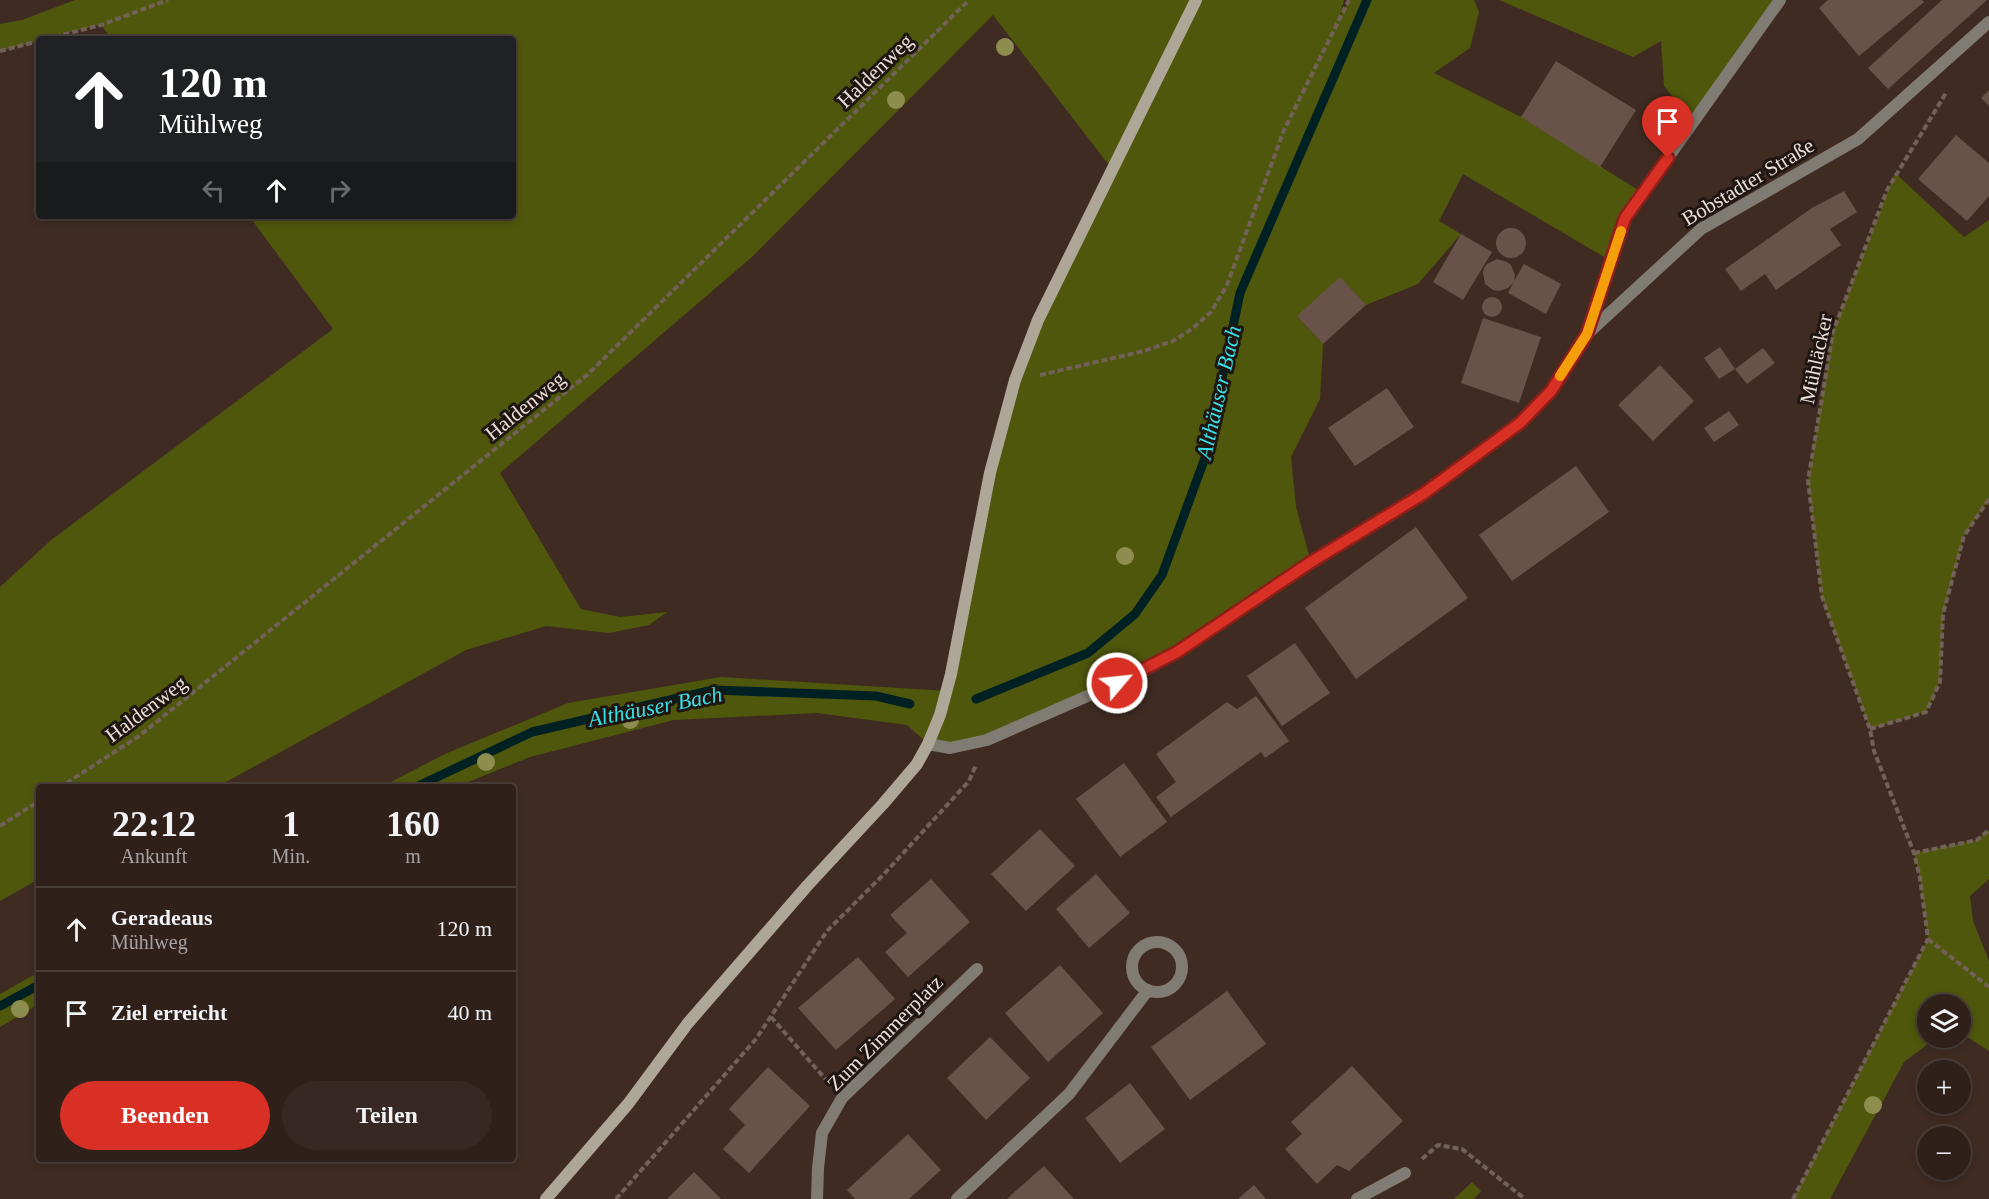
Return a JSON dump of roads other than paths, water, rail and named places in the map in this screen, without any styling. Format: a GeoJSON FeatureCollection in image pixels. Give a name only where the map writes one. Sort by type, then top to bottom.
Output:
{"type":"FeatureCollection","features":[{"type":"Feature","properties":{"kind":"street"},"geometry":{"type":"LineString","coordinates":[[546,1199],[628,1104],[688,1023],[917,764],[928,744],[940,715],[951,674],[990,473],[1015,380],[1038,320],[1196,0]]}},
{"type":"Feature","properties":{"kind":"street"},"geometry":{"type":"LineString","coordinates":[[1587,334],[1625,218],[1780,0]]}},
{"type":"Feature","properties":{"kind":"street","name":"Bobstadter Straße"},"geometry":{"type":"LineString","coordinates":[[928,744],[950,748],[987,740],[1117,683],[1177,652],[1311,562],[1423,494],[1520,423],[1551,391],[1587,334],[1701,230],[1858,139],[1989,22]]}},
{"type":"Feature","properties":{"kind":"street"},"geometry":{"type":"LineString","coordinates":[[1155,941],[1170,944],[1178,951],[1182,959],[1182,973],[1178,982],[1169,989],[1158,992],[1148,990],[1135,979],[1132,968],[1134,958],[1144,945],[1155,941]]}},
{"type":"Feature","properties":{"kind":"street","name":"Zum Zimmerplatz"},"geometry":{"type":"LineString","coordinates":[[817,1199],[822,1133],[842,1098],[978,969]]}},
{"type":"Feature","properties":{"kind":"street"},"geometry":{"type":"LineString","coordinates":[[957,1199],[1069,1094],[1148,990]]}},
{"type":"Feature","properties":{"kind":"street"},"geometry":{"type":"LineString","coordinates":[[1357,1199],[1405,1173]]}},
{"type":"Feature","properties":{"kind":"waterway","name":"Althäuser Bach"},"geometry":{"type":"LineString","coordinates":[[976,699],[1088,653],[1135,614],[1162,575],[1206,455],[1240,293],[1367,0]]}},
{"type":"Feature","properties":{"kind":"waterway","name":"Althäuser Bach"},"geometry":{"type":"LineString","coordinates":[[422,784],[532,732],[713,690],[876,696],[910,704]]}},
{"type":"Feature","properties":{"kind":"waterway","name":"Althäuser Bach"},"geometry":{"type":"LineString","coordinates":[[0,1006],[36,987]]}}]}
